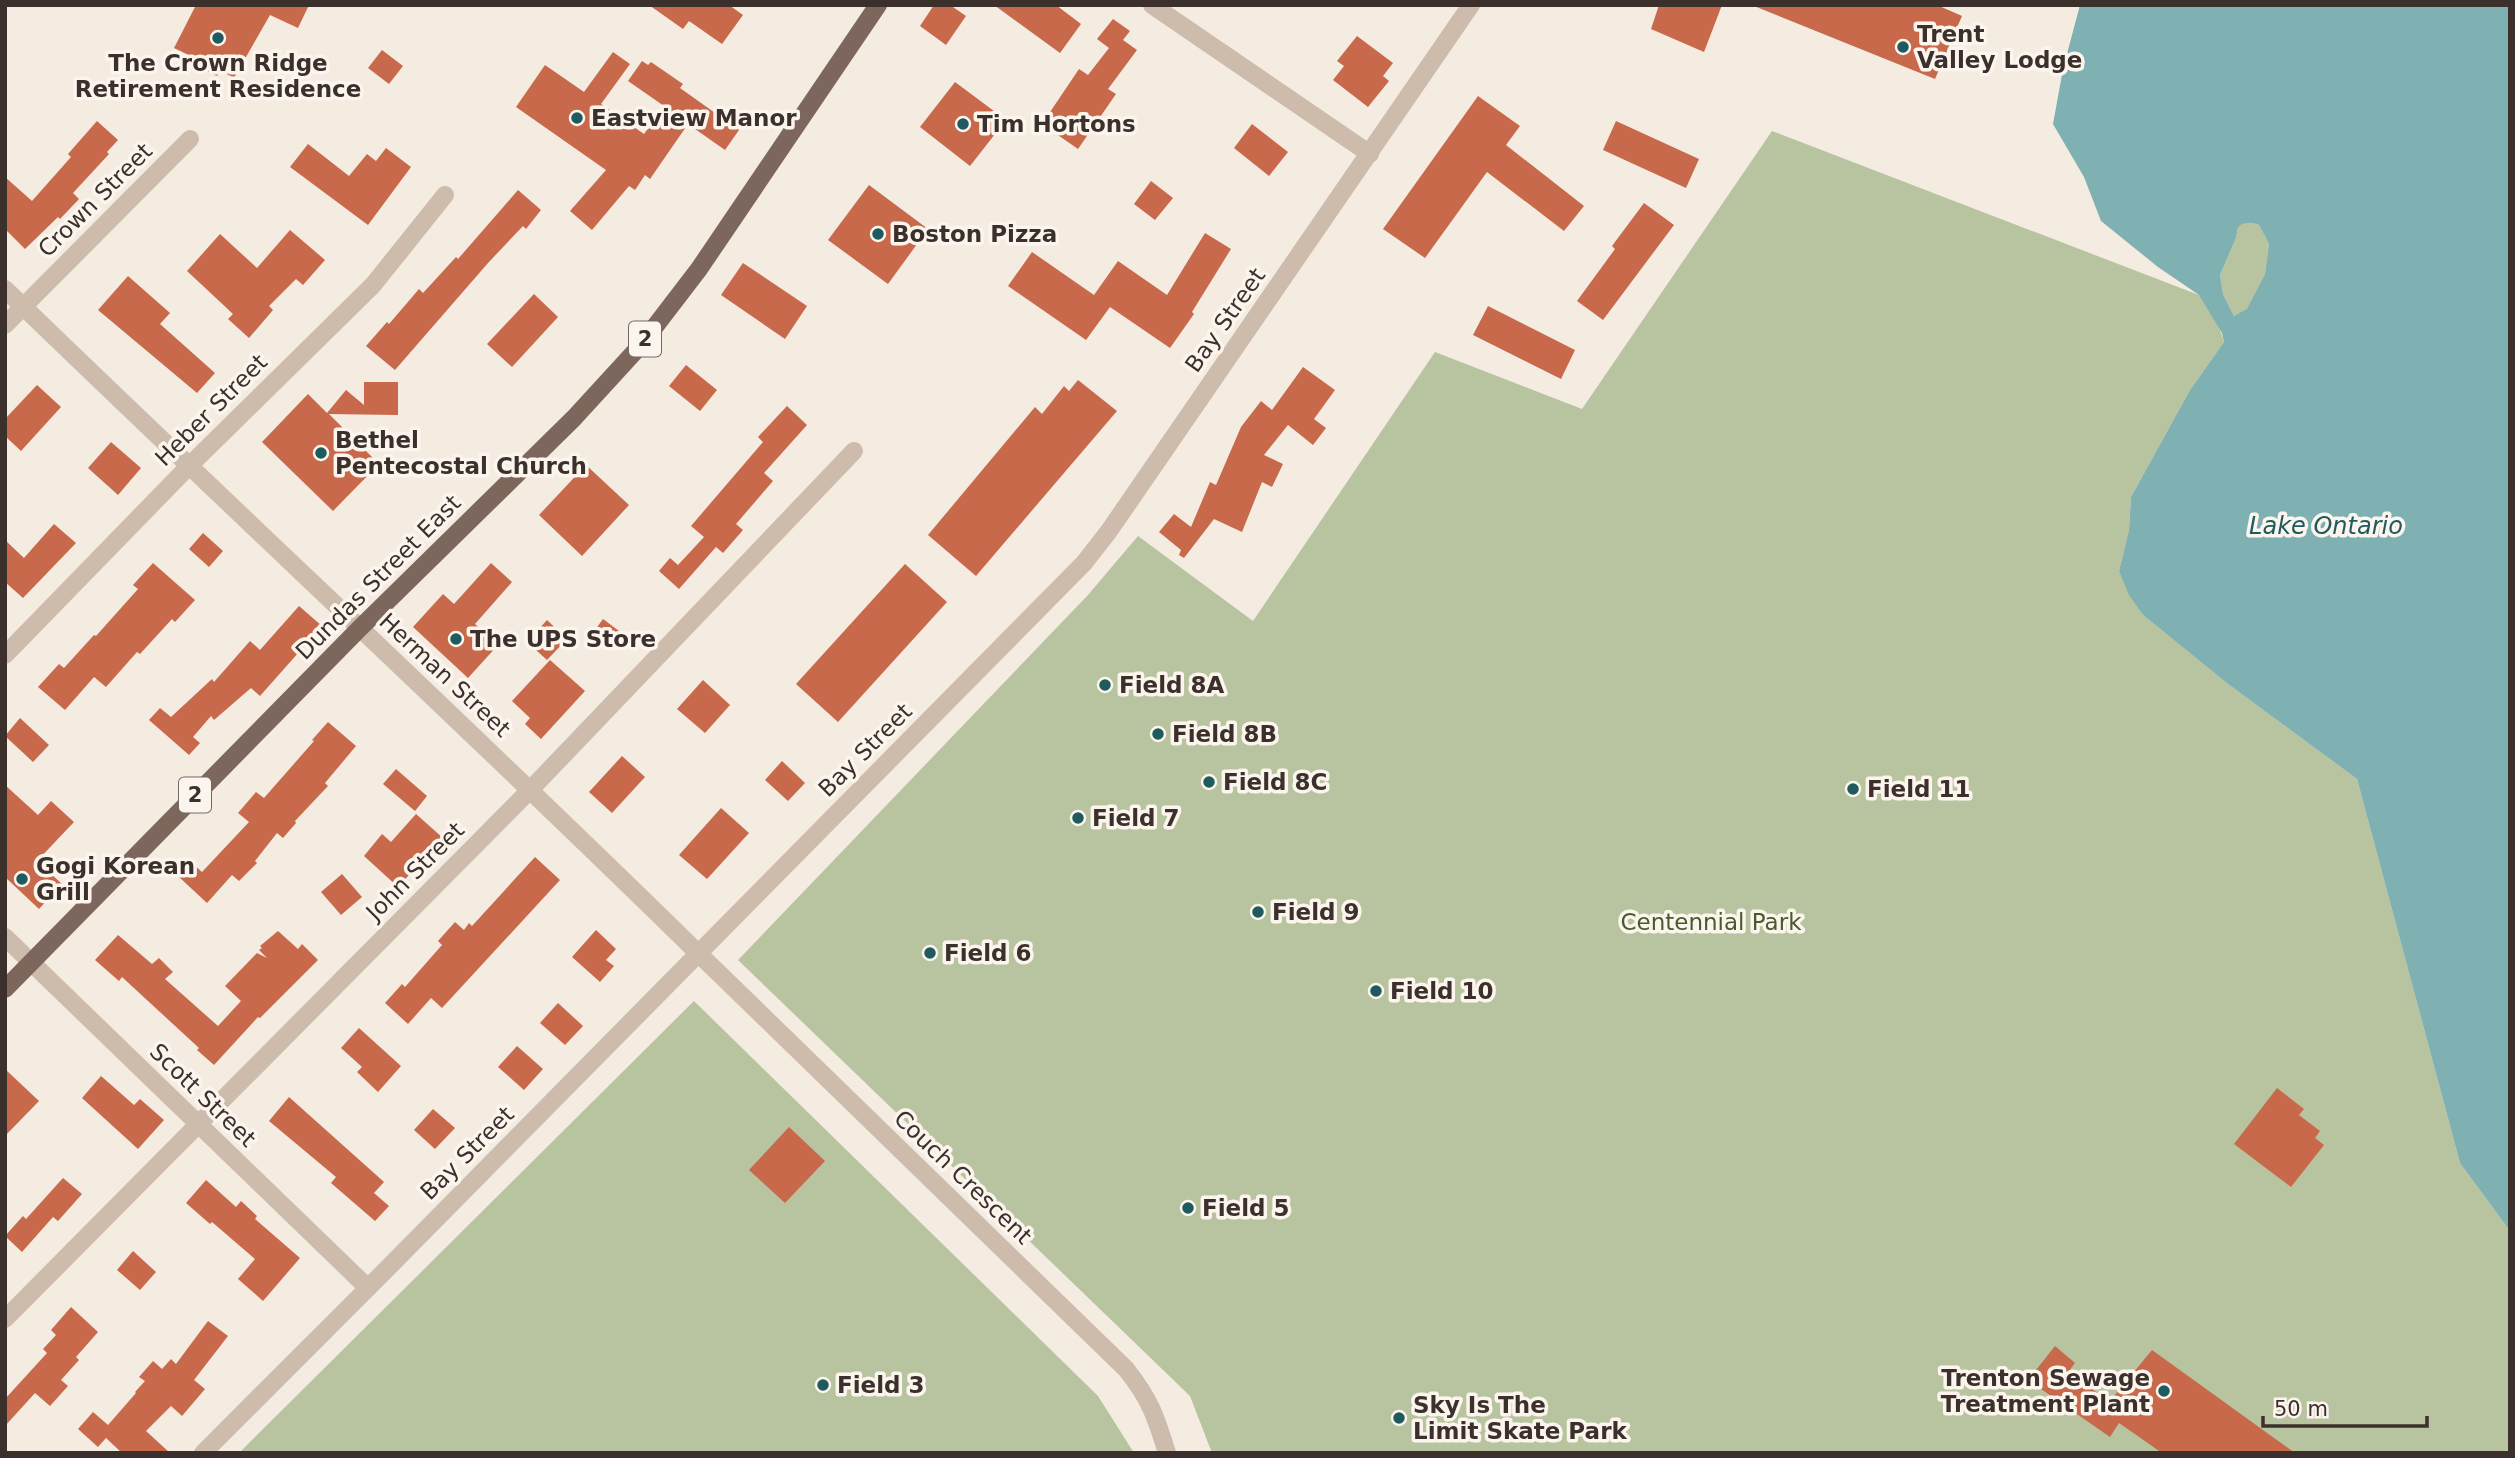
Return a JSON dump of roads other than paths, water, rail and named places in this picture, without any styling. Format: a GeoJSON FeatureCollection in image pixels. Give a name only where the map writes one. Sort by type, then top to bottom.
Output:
{"type":"FeatureCollection","features":[{"type":"Feature","properties":{"kind":"main road","name":"Dundas Street East"},"geometry":{"type":"LineString","coordinates":[[5,989],[359,629],[574,418],[640,346],[699,269],[878,5]]}},
{"type":"Feature","properties":{"kind":"street"},"geometry":{"type":"LineString","coordinates":[[1152,5],[1370,154]]}},
{"type":"Feature","properties":{"kind":"street","name":"Bay Street"},"geometry":{"type":"LineString","coordinates":[[202,1453],[368,1289],[1084,563],[1109,531],[1471,5]]}},
{"type":"Feature","properties":{"kind":"street","name":"Crown Street"},"geometry":{"type":"LineString","coordinates":[[5,326],[190,139]]}},
{"type":"Feature","properties":{"kind":"street","name":"Heber Street"},"geometry":{"type":"LineString","coordinates":[[5,654],[189,466],[373,285],[445,195]]}},
{"type":"Feature","properties":{"kind":"street","name":"Herman Street"},"geometry":{"type":"LineString","coordinates":[[5,289],[359,629],[531,789],[699,954]]}},
{"type":"Feature","properties":{"kind":"street","name":"John Street"},"geometry":{"type":"LineString","coordinates":[[5,1319],[531,789],[853,451]]}},
{"type":"Feature","properties":{"kind":"street","name":"Scott Street"},"geometry":{"type":"LineString","coordinates":[[5,937],[368,1289]]}},
{"type":"Feature","properties":{"kind":"street","name":"Couch Crescent"},"geometry":{"type":"LineString","coordinates":[[699,954],[1126,1369],[1144,1392],[1153,1410],[1167,1453]]}},
{"type":"Feature","properties":{"kind":"water","name":"Lake Ontario"},"geometry":{"type":"Polygon","coordinates":[[[2080,5],[2510,5],[2510,1231],[2460,1163],[2357,779],[2228,684],[2143,615],[2129,595],[2119,571],[2129,530],[2131,497],[2190,390],[2224,342],[2222,333],[2199,295],[2158,267],[2101,221],[2084,177],[2053,124],[2063,69],[2080,5]],[[2242,224],[2238,228],[2220,275],[2223,294],[2234,316],[2247,309],[2265,274],[2269,244],[2259,225],[2242,224]]]}},
{"type":"Feature","properties":{"kind":"place","name":"The Crown Ridge Retirement Residence"},"geometry":{"type":"Point","coordinates":[218,38]}},
{"type":"Feature","properties":{"kind":"place","name":"Trent Valley Lodge"},"geometry":{"type":"Point","coordinates":[1903,47]}},
{"type":"Feature","properties":{"kind":"place","name":"Eastview Manor"},"geometry":{"type":"Point","coordinates":[577,118]}},
{"type":"Feature","properties":{"kind":"place","name":"Tim Hortons"},"geometry":{"type":"Point","coordinates":[963,124]}},
{"type":"Feature","properties":{"kind":"place","name":"Boston Pizza"},"geometry":{"type":"Point","coordinates":[878,234]}},
{"type":"Feature","properties":{"kind":"place","name":"Bethel Pentecostal Church"},"geometry":{"type":"Point","coordinates":[321,453]}},
{"type":"Feature","properties":{"kind":"place","name":"The UPS Store"},"geometry":{"type":"Point","coordinates":[456,639]}},
{"type":"Feature","properties":{"kind":"place","name":"Field 8A"},"geometry":{"type":"Point","coordinates":[1105,685]}},
{"type":"Feature","properties":{"kind":"place","name":"Field 8B"},"geometry":{"type":"Point","coordinates":[1158,734]}},
{"type":"Feature","properties":{"kind":"place","name":"Field 8C"},"geometry":{"type":"Point","coordinates":[1209,782]}},
{"type":"Feature","properties":{"kind":"place","name":"Field 11"},"geometry":{"type":"Point","coordinates":[1853,789]}},
{"type":"Feature","properties":{"kind":"place","name":"Field 7"},"geometry":{"type":"Point","coordinates":[1078,818]}},
{"type":"Feature","properties":{"kind":"place","name":"Gogi Korean Grill"},"geometry":{"type":"Point","coordinates":[22,879]}},
{"type":"Feature","properties":{"kind":"place","name":"Field 9"},"geometry":{"type":"Point","coordinates":[1258,912]}},
{"type":"Feature","properties":{"kind":"place","name":"Field 6"},"geometry":{"type":"Point","coordinates":[930,953]}},
{"type":"Feature","properties":{"kind":"place","name":"Field 10"},"geometry":{"type":"Point","coordinates":[1376,991]}},
{"type":"Feature","properties":{"kind":"place","name":"Field 5"},"geometry":{"type":"Point","coordinates":[1188,1208]}},
{"type":"Feature","properties":{"kind":"place","name":"Field 3"},"geometry":{"type":"Point","coordinates":[823,1385]}},
{"type":"Feature","properties":{"kind":"place","name":"Trenton Sewage Treatment Plant"},"geometry":{"type":"Point","coordinates":[2164,1391]}},
{"type":"Feature","properties":{"kind":"place","name":"Sky Is The Limit Skate Park"},"geometry":{"type":"Point","coordinates":[1399,1418]}},
{"type":"Feature","properties":{"kind":"park label","name":"Centennial Park"},"geometry":{"type":"Point","coordinates":[1711,922]}}]}
